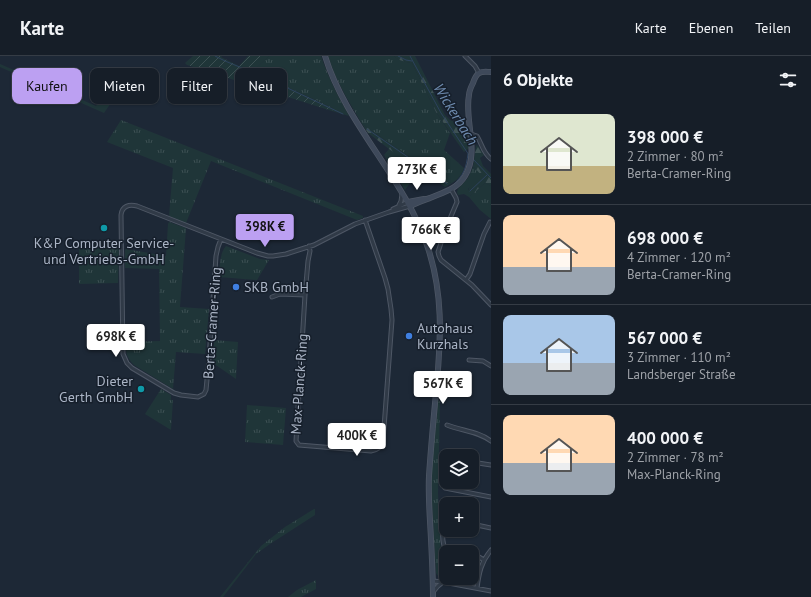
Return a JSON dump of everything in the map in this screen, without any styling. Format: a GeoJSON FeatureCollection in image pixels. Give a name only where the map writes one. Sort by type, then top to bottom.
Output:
{"type":"FeatureCollection","features":[{"type":"Feature","properties":{"kind":"main road"},"geometry":{"type":"LineString","coordinates":[[325,56],[334,81],[345,101],[415,215],[424,236],[432,264],[438,294],[440,316],[439,351],[429,483],[433,595]]}},
{"type":"Feature","properties":{"kind":"main road"},"geometry":{"type":"LineString","coordinates":[[409,204],[419,202],[451,189],[462,180],[469,169],[471,163],[471,134],[468,95],[477,75],[484,72],[491,72]]}},
{"type":"Feature","properties":{"kind":"main road"},"geometry":{"type":"LineString","coordinates":[[409,204],[414,200],[429,198]]}},
{"type":"Feature","properties":{"kind":"main road"},"geometry":{"type":"LineString","coordinates":[[415,215],[419,202]]}},
{"type":"Feature","properties":{"kind":"street"},"geometry":{"type":"LineString","coordinates":[[465,56],[475,66],[477,75]]}},
{"type":"Feature","properties":{"kind":"street"},"geometry":{"type":"LineString","coordinates":[[471,134],[477,136],[486,155],[491,158]]}},
{"type":"Feature","properties":{"kind":"street"},"geometry":{"type":"LineString","coordinates":[[451,189],[456,198],[457,204],[446,228],[438,254],[442,260],[466,280],[491,305]]}},
{"type":"Feature","properties":{"kind":"street"},"geometry":{"type":"LineString","coordinates":[[398,207],[401,201],[402,192]]}},
{"type":"Feature","properties":{"kind":"street"},"geometry":{"type":"LineString","coordinates":[[389,212],[398,207],[409,204]]}},
{"type":"Feature","properties":{"kind":"street"},"geometry":{"type":"LineString","coordinates":[[309,246],[365,220],[409,204]]}},
{"type":"Feature","properties":{"kind":"street","name":"Berta-Cramer-Ring"},"geometry":{"type":"LineString","coordinates":[[221,240],[216,256],[206,390],[204,394],[198,397],[177,394],[132,368],[126,363],[123,354],[121,219],[122,211],[126,206],[137,206],[221,240],[268,256],[279,256],[309,246]]}},
{"type":"Feature","properties":{"kind":"street","name":"Max-Planck-Ring"},"geometry":{"type":"LineString","coordinates":[[309,246],[310,251],[305,296],[295,438],[296,442],[299,445],[370,451],[377,450],[382,445],[383,441],[392,316],[388,289],[365,220]]}},
{"type":"Feature","properties":{"kind":"street"},"geometry":{"type":"LineString","coordinates":[[466,280],[470,274],[483,236],[490,222]]}},
{"type":"Feature","properties":{"kind":"street"},"geometry":{"type":"LineString","coordinates":[[272,296],[280,294],[305,296]]}},
{"type":"Feature","properties":{"kind":"street"},"geometry":{"type":"LineString","coordinates":[[469,360],[483,361],[491,366]]}},
{"type":"Feature","properties":{"kind":"street"},"geometry":{"type":"LineString","coordinates":[[447,425],[475,432],[491,441]]}},
{"type":"Feature","properties":{"kind":"street"},"geometry":{"type":"LineString","coordinates":[[479,463],[491,465]]}},
{"type":"Feature","properties":{"kind":"street"},"geometry":{"type":"LineString","coordinates":[[450,489],[491,497]]}},
{"type":"Feature","properties":{"kind":"street"},"geometry":{"type":"LineString","coordinates":[[479,525],[491,528]]}},
{"type":"Feature","properties":{"kind":"street"},"geometry":{"type":"LineString","coordinates":[[477,588],[480,569],[491,550]]}},
{"type":"Feature","properties":{"kind":"street"},"geometry":{"type":"LineString","coordinates":[[479,557],[484,560]]}},
{"type":"Feature","properties":{"kind":"street"},"geometry":{"type":"LineString","coordinates":[[433,581],[439,582]]}},
{"type":"Feature","properties":{"kind":"street"},"geometry":{"type":"LineString","coordinates":[[433,595],[439,585]]}},
{"type":"Feature","properties":{"kind":"street"},"geometry":{"type":"LineString","coordinates":[[460,585],[491,591]]}},
{"type":"Feature","properties":{"kind":"green space"},"geometry":{"type":"Polygon","coordinates":[[[193,56],[222,56],[221,57],[239,66],[248,56],[269,56],[256,68],[235,68],[235,80],[227,78],[227,68],[196,68],[185,63],[193,56]]]}},
{"type":"Feature","properties":{"kind":"green space"},"geometry":{"type":"Polygon","coordinates":[[[269,56],[321,56],[349,116],[332,111],[333,108],[287,87],[287,68],[256,68],[269,56]]]}},
{"type":"Feature","properties":{"kind":"green space"},"geometry":{"type":"Polygon","coordinates":[[[328,56],[394,56],[405,62],[412,63],[436,112],[450,133],[444,150],[464,168],[457,179],[452,183],[447,182],[362,124],[335,75],[328,56]]]}},
{"type":"Feature","properties":{"kind":"green space"},"geometry":{"type":"Polygon","coordinates":[[[394,56],[415,56],[445,115],[450,120],[455,122],[455,126],[465,131],[465,128],[468,129],[469,148],[464,152],[436,112],[412,63],[405,62],[394,56]]]}},
{"type":"Feature","properties":{"kind":"green space"},"geometry":{"type":"Polygon","coordinates":[[[0,64],[12,69],[12,72],[0,67],[0,64]]]}},
{"type":"Feature","properties":{"kind":"green space"},"geometry":{"type":"Polygon","coordinates":[[[287,87],[333,108],[332,111],[287,97],[287,87]]]}},
{"type":"Feature","properties":{"kind":"green space"},"geometry":{"type":"Polygon","coordinates":[[[82,100],[96,106],[97,104],[110,104],[104,113],[82,103],[82,100]]]}},
{"type":"Feature","properties":{"kind":"green space"},"geometry":{"type":"Polygon","coordinates":[[[121,120],[363,216],[363,218],[357,220],[211,161],[186,223],[169,216],[173,168],[107,142],[121,120]]]}},
{"type":"Feature","properties":{"kind":"green space"},"geometry":{"type":"Polygon","coordinates":[[[362,124],[447,182],[452,183],[445,187],[389,149],[368,133],[362,124]]]}},
{"type":"Feature","properties":{"kind":"green space"},"geometry":{"type":"Polygon","coordinates":[[[477,145],[484,155],[480,158],[483,166],[491,174],[491,186],[485,183],[469,197],[469,187],[481,175],[473,167],[477,145]]]}},
{"type":"Feature","properties":{"kind":"green space"},"geometry":{"type":"Polygon","coordinates":[[[389,149],[420,169],[405,190],[384,155],[389,149]]]}},
{"type":"Feature","properties":{"kind":"green space"},"geometry":{"type":"Polygon","coordinates":[[[473,167],[482,175],[468,189],[470,196],[485,183],[491,186],[491,219],[480,210],[469,197],[464,194],[458,195],[458,189],[468,178],[473,167]]]}},
{"type":"Feature","properties":{"kind":"green space"},"geometry":{"type":"Polygon","coordinates":[[[169,222],[186,228],[180,307],[209,309],[205,354],[176,352],[173,389],[134,365],[129,360],[126,352],[126,342],[160,341],[159,269],[125,268],[125,250],[166,256],[169,222]]]}},
{"type":"Feature","properties":{"kind":"green space"},"geometry":{"type":"Polygon","coordinates":[[[79,241],[119,248],[118,283],[79,284],[79,241]]]}},
{"type":"Feature","properties":{"kind":"green space"},"geometry":{"type":"Polygon","coordinates":[[[226,246],[260,259],[269,260],[257,280],[219,277],[221,257],[226,246]]]}},
{"type":"Feature","properties":{"kind":"green space"},"geometry":{"type":"Polygon","coordinates":[[[214,340],[238,342],[236,379],[213,363],[214,340]]]}},
{"type":"Feature","properties":{"kind":"green space"},"geometry":{"type":"Polygon","coordinates":[[[161,389],[171,395],[171,400],[173,400],[171,430],[145,414],[161,389]]]}},
{"type":"Feature","properties":{"kind":"green space"},"geometry":{"type":"Polygon","coordinates":[[[438,399],[440,402],[438,493],[440,545],[439,545],[439,577],[436,573],[431,486],[431,467],[438,399]]]}},
{"type":"Feature","properties":{"kind":"green space"},"geometry":{"type":"Polygon","coordinates":[[[247,405],[286,408],[283,445],[245,442],[247,405]]]}},
{"type":"Feature","properties":{"kind":"green space"},"geometry":{"type":"Polygon","coordinates":[[[314,509],[315,515],[256,554],[223,597],[220,597],[261,546],[285,527],[314,509]]]}},
{"type":"Feature","properties":{"kind":"green space"},"geometry":{"type":"Polygon","coordinates":[[[316,580],[316,589],[301,597],[288,597],[297,590],[316,580]]]}},
{"type":"Feature","properties":{"kind":"waterway"},"geometry":{"type":"LineString","coordinates":[[215,56],[343,114]]}},
{"type":"Feature","properties":{"kind":"waterway"},"geometry":{"type":"LineString","coordinates":[[398,56],[412,61]]}},
{"type":"Feature","properties":{"kind":"waterway","name":"Wickerbach"},"geometry":{"type":"LineString","coordinates":[[410,56],[441,113],[469,155]]}},
{"type":"Feature","properties":{"kind":"waterway"},"geometry":{"type":"LineString","coordinates":[[367,129],[447,184]]}},
{"type":"Feature","properties":{"kind":"waterway"},"geometry":{"type":"LineString","coordinates":[[453,185],[464,171],[468,154]]}},
{"type":"Feature","properties":{"kind":"waterway","name":"Wickerbach"},"geometry":{"type":"LineString","coordinates":[[473,159],[491,178]]}},
{"type":"Feature","properties":{"kind":"waterway"},"geometry":{"type":"LineString","coordinates":[[470,191],[487,175]]}},
{"type":"Feature","properties":{"kind":"place","name":"K&P Computer Service- und Vertriebs-GmbH"},"geometry":{"type":"Point","coordinates":[104,228]}},
{"type":"Feature","properties":{"kind":"place","name":"SKB GmbH"},"geometry":{"type":"Point","coordinates":[236,287]}},
{"type":"Feature","properties":{"kind":"place","name":"Autohaus Kurzhals"},"geometry":{"type":"Point","coordinates":[409,336]}},
{"type":"Feature","properties":{"kind":"place","name":"Dieter Gerth GmbH"},"geometry":{"type":"Point","coordinates":[141,389]}}]}
